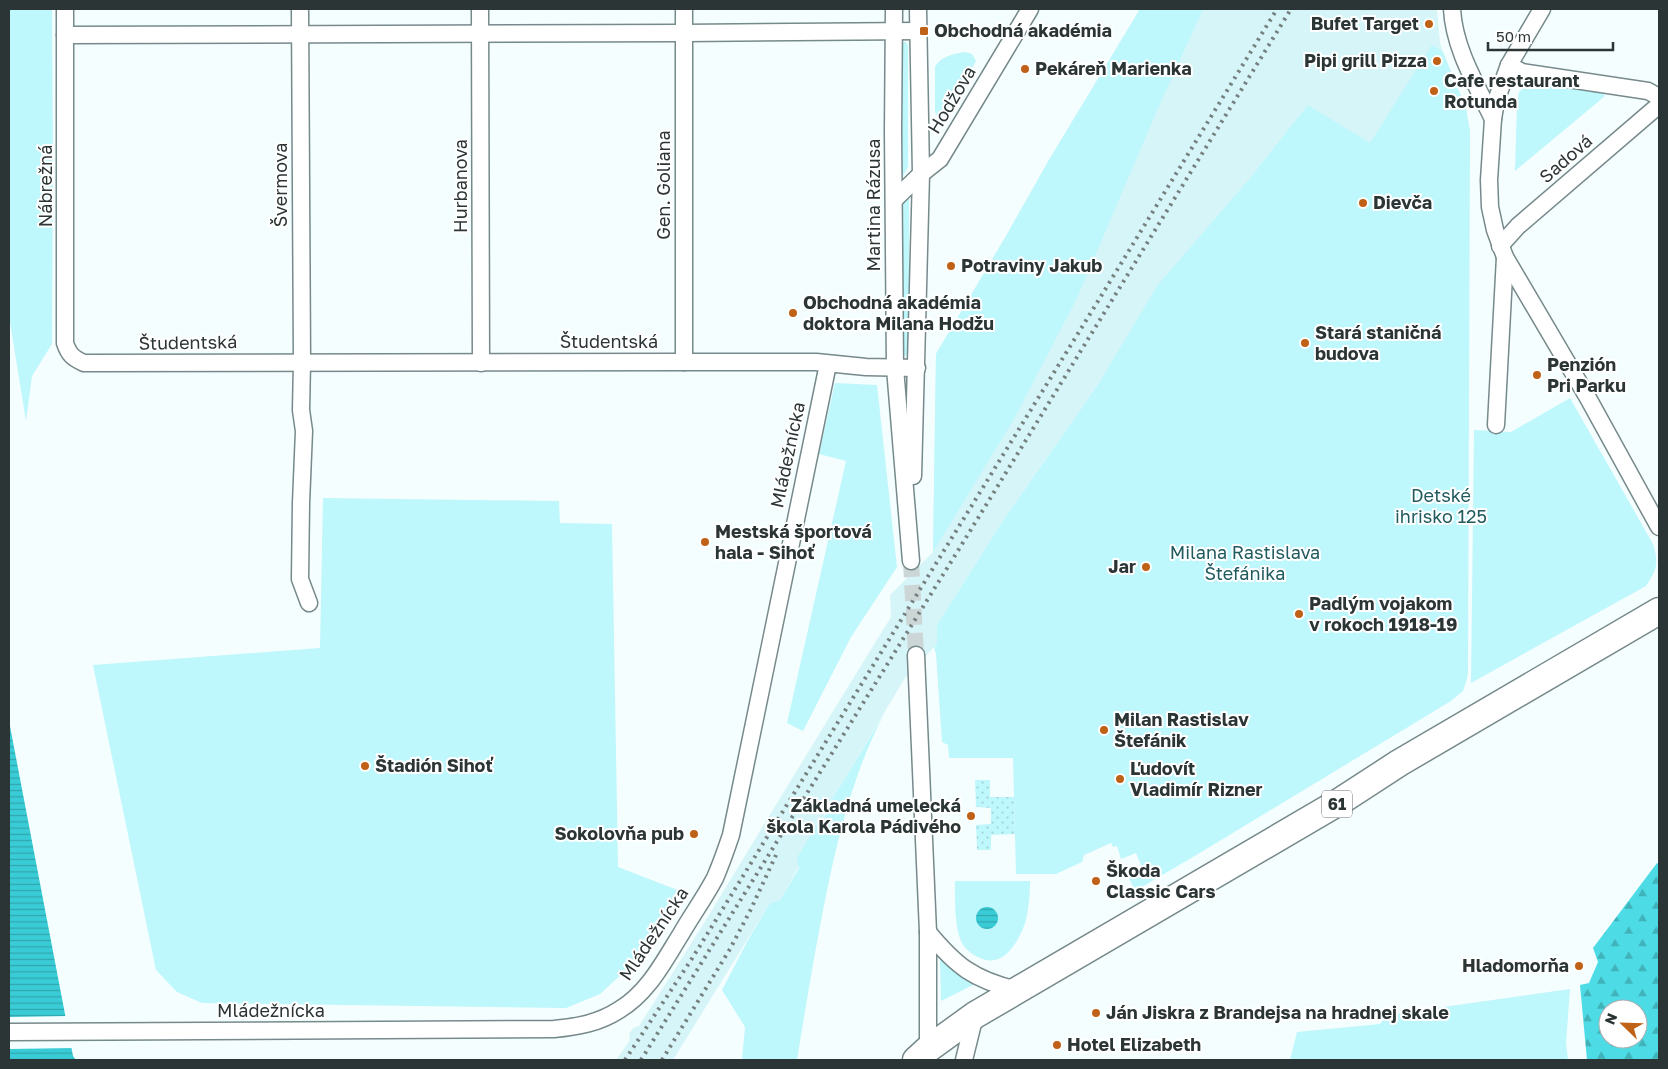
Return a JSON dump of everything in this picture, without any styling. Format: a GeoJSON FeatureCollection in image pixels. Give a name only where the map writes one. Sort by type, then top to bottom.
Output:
{"type":"FeatureCollection","features":[{"type":"Feature","properties":{"kind":"main road","name":"61"},"geometry":{"type":"LineString","coordinates":[[926,1057],[975,1015],[1339,802],[1399,763],[1659,612]]}},
{"type":"Feature","properties":{"kind":"street","name":"Nábrežná"},"geometry":{"type":"LineString","coordinates":[[65,9],[65,343],[68,353],[75,359]]}},
{"type":"Feature","properties":{"kind":"street","name":"Švermova"},"geometry":{"type":"LineString","coordinates":[[300,9],[302,362]]}},
{"type":"Feature","properties":{"kind":"street","name":"Hurbanova"},"geometry":{"type":"LineString","coordinates":[[480,9],[481,362]]}},
{"type":"Feature","properties":{"kind":"street","name":"Gen. Goliana"},"geometry":{"type":"LineString","coordinates":[[684,9],[684,362]]}},
{"type":"Feature","properties":{"kind":"street","name":"Martina Rázusa"},"geometry":{"type":"LineString","coordinates":[[894,9],[895,368],[911,556],[921,174],[918,9]]}},
{"type":"Feature","properties":{"kind":"street","name":"Hodžova"},"geometry":{"type":"LineString","coordinates":[[895,200],[921,174],[940,160],[1030,9]]}},
{"type":"Feature","properties":{"kind":"street"},"geometry":{"type":"LineString","coordinates":[[1452,9],[1454,25],[1463,56],[1492,119]]}},
{"type":"Feature","properties":{"kind":"street"},"geometry":{"type":"LineString","coordinates":[[1542,9],[1509,65],[1496,101],[1492,119],[1490,207],[1503,252],[1588,398],[1659,527]]}},
{"type":"Feature","properties":{"kind":"street"},"geometry":{"type":"LineString","coordinates":[[65,35],[684,34],[918,31]]}},
{"type":"Feature","properties":{"kind":"street"},"geometry":{"type":"LineString","coordinates":[[1509,65],[1522,72],[1648,91],[1659,97]]}},
{"type":"Feature","properties":{"kind":"street","name":"Sadová"},"geometry":{"type":"LineString","coordinates":[[1503,252],[1524,221],[1659,106]]}},
{"type":"Feature","properties":{"kind":"street"},"geometry":{"type":"LineString","coordinates":[[1496,425],[1503,252]]}},
{"type":"Feature","properties":{"kind":"street","name":"Študentská"},"geometry":{"type":"LineString","coordinates":[[75,359],[84,363],[96,364],[816,362],[866,367],[917,368]]}},
{"type":"Feature","properties":{"kind":"street"},"geometry":{"type":"LineString","coordinates":[[302,362],[301,410],[304,431],[300,579],[309,603]]}},
{"type":"Feature","properties":{"kind":"street","name":"Mládežnícka"},"geometry":{"type":"LineString","coordinates":[[9,1032],[554,1029],[578,1026],[603,1019],[632,1001],[658,971],[714,880],[731,835],[828,364]]}},
{"type":"Feature","properties":{"kind":"street"},"geometry":{"type":"LineString","coordinates":[[916,655],[928,932],[926,1057]]}},
{"type":"Feature","properties":{"kind":"street"},"geometry":{"type":"LineString","coordinates":[[928,932],[945,953],[968,972],[994,984],[1017,990]]}},
{"type":"Feature","properties":{"kind":"street"},"geometry":{"type":"LineString","coordinates":[[964,1060],[975,1015]]}},
{"type":"Feature","properties":{"kind":"shaded area"},"geometry":{"type":"Polygon","coordinates":[[[1140,9],[1437,9],[1440,43],[1456,91],[1370,144],[1308,106],[1250,178],[1099,383],[1002,522],[937,625],[937,644],[905,678],[828,806],[824,815],[825,820],[780,900],[770,903],[673,1060],[616,1060],[630,1040],[629,1034],[633,1028],[639,1026],[704,923],[891,617],[890,595],[933,552],[936,354],[1140,9]]]}},
{"type":"Feature","properties":{"kind":"shaded area"},"geometry":{"type":"Polygon","coordinates":[[[9,721],[73,1056],[76,1060],[9,1060],[9,721]]]}},
{"type":"Feature","properties":{"kind":"shaded area"},"geometry":{"type":"Polygon","coordinates":[[[983,907],[991,907],[998,914],[998,922],[991,929],[983,929],[976,922],[976,914],[983,907]]]}},
{"type":"Feature","properties":{"kind":"green space"},"geometry":{"type":"Polygon","coordinates":[[[9,9],[52,9],[52,344],[32,376],[26,421],[9,316],[9,9]]]}},
{"type":"Feature","properties":{"kind":"green space"},"geometry":{"type":"Polygon","coordinates":[[[1140,9],[1203,9],[1156,113],[1077,298],[1014,419],[933,552],[936,354],[1140,9]]]}},
{"type":"Feature","properties":{"kind":"green space"},"geometry":{"type":"Polygon","coordinates":[[[902,42],[906,42],[908,46],[908,167],[901,177],[902,42]]]}},
{"type":"Feature","properties":{"kind":"green space","name":"Milana Rastislava Štefánika"},"geometry":{"type":"Polygon","coordinates":[[[1432,45],[1443,52],[1466,108],[1470,131],[1468,673],[1463,691],[1451,701],[1135,891],[1129,878],[1144,872],[1136,853],[1121,859],[1117,846],[1113,847],[1111,843],[1084,855],[1082,862],[1056,874],[1016,874],[1013,758],[949,758],[948,745],[942,742],[934,647],[937,644],[937,625],[1002,522],[1099,383],[1157,286],[1250,178],[1308,105],[1370,143],[1432,45]]]}},
{"type":"Feature","properties":{"kind":"green space"},"geometry":{"type":"Polygon","coordinates":[[[965,52],[972,54],[976,61],[943,116],[937,116],[935,112],[935,67],[944,58],[965,52]]]}},
{"type":"Feature","properties":{"kind":"green space"},"geometry":{"type":"Polygon","coordinates":[[[1530,82],[1601,90],[1605,96],[1515,171],[1517,103],[1519,92],[1530,82]]]}},
{"type":"Feature","properties":{"kind":"green space"},"geometry":{"type":"Polygon","coordinates":[[[908,197],[909,353],[904,356],[901,355],[900,209],[908,197]]]}},
{"type":"Feature","properties":{"kind":"green space"},"geometry":{"type":"Polygon","coordinates":[[[835,383],[877,385],[897,567],[851,637],[803,731],[787,723],[846,461],[819,454],[835,383]]]}},
{"type":"Feature","properties":{"kind":"green space"},"geometry":{"type":"Polygon","coordinates":[[[1570,398],[1653,544],[1656,557],[1655,571],[1646,586],[1471,683],[1474,430],[1511,432],[1570,398]]]}},
{"type":"Feature","properties":{"kind":"green space","name":"Štadión Sihoť"},"geometry":{"type":"Polygon","coordinates":[[[323,498],[559,501],[560,523],[612,524],[618,867],[680,891],[626,970],[600,994],[566,1008],[202,1003],[177,992],[156,970],[93,665],[320,648],[323,498]]]}},
{"type":"Feature","properties":{"kind":"green space"},"geometry":{"type":"Polygon","coordinates":[[[884,714],[873,736],[856,780],[836,849],[818,936],[797,1060],[742,1060],[745,1027],[722,990],[770,903],[780,900],[799,868],[797,858],[816,826],[821,825],[828,806],[884,714]]]}},
{"type":"Feature","properties":{"kind":"green space"},"geometry":{"type":"Polygon","coordinates":[[[975,780],[990,780],[990,797],[1014,797],[1015,834],[991,835],[991,850],[977,850],[976,825],[991,824],[991,808],[976,807],[975,780]]]}},
{"type":"Feature","properties":{"kind":"green space"},"geometry":{"type":"Polygon","coordinates":[[[1657,863],[1659,864],[1659,1060],[1587,1060],[1580,985],[1589,983],[1598,962],[1593,948],[1657,863]]]}},
{"type":"Feature","properties":{"kind":"green space"},"geometry":{"type":"Polygon","coordinates":[[[955,881],[1030,881],[1026,920],[1016,942],[1005,955],[991,961],[977,957],[963,946],[956,921],[955,881]]]}},
{"type":"Feature","properties":{"kind":"green space"},"geometry":{"type":"Polygon","coordinates":[[[940,958],[977,983],[941,1001],[940,958]]]}},
{"type":"Feature","properties":{"kind":"green space"},"geometry":{"type":"Polygon","coordinates":[[[1570,989],[1566,1043],[1568,1060],[1290,1060],[1297,1032],[1380,1024],[1387,1015],[1570,989]]]}},
{"type":"Feature","properties":{"kind":"pier"},"geometry":{"type":"Polygon","coordinates":[[[68,1016],[74,1048],[9,1049],[9,1017],[68,1016]]]}},
{"type":"Feature","properties":{"kind":"tunnel"},"geometry":{"type":"LineString","coordinates":[[911,561],[916,655]]}},
{"type":"Feature","properties":{"kind":"railway"},"geometry":{"type":"LineString","coordinates":[[625,1060],[693,957],[1277,9]]}},
{"type":"Feature","properties":{"kind":"railway"},"geometry":{"type":"LineString","coordinates":[[641,1060],[959,549],[1291,9]]}},
{"type":"Feature","properties":{"kind":"railway"},"geometry":{"type":"LineString","coordinates":[[662,1060],[730,949],[776,855]]}},
{"type":"Feature","properties":{"kind":"place","name":"Bufet Target"},"geometry":{"type":"Point","coordinates":[1429,24]}},
{"type":"Feature","properties":{"kind":"place","name":"Obchodná akadémia"},"geometry":{"type":"Point","coordinates":[924,31]}},
{"type":"Feature","properties":{"kind":"place","name":"Pipi grill Pizza"},"geometry":{"type":"Point","coordinates":[1437,61]}},
{"type":"Feature","properties":{"kind":"place","name":"Pekáreň Marienka"},"geometry":{"type":"Point","coordinates":[1025,69]}},
{"type":"Feature","properties":{"kind":"place","name":"Cafe restaurant Rotunda"},"geometry":{"type":"Point","coordinates":[1434,91]}},
{"type":"Feature","properties":{"kind":"place","name":"Dievča"},"geometry":{"type":"Point","coordinates":[1363,203]}},
{"type":"Feature","properties":{"kind":"place","name":"Potraviny Jakub"},"geometry":{"type":"Point","coordinates":[951,266]}},
{"type":"Feature","properties":{"kind":"place","name":"Obchodná akadémia doktora Milana Hodžu"},"geometry":{"type":"Point","coordinates":[793,313]}},
{"type":"Feature","properties":{"kind":"place","name":"Stará staničná budova"},"geometry":{"type":"Point","coordinates":[1305,343]}},
{"type":"Feature","properties":{"kind":"place","name":"Penzión Pri Parku"},"geometry":{"type":"Point","coordinates":[1537,375]}},
{"type":"Feature","properties":{"kind":"place","name":"Mestská športová hala - Sihoť"},"geometry":{"type":"Point","coordinates":[705,542]}},
{"type":"Feature","properties":{"kind":"place","name":"Jar"},"geometry":{"type":"Point","coordinates":[1146,567]}},
{"type":"Feature","properties":{"kind":"place","name":"Padlým vojakom v rokoch 1918-19"},"geometry":{"type":"Point","coordinates":[1299,614]}},
{"type":"Feature","properties":{"kind":"place","name":"Milan Rastislav Štefánik"},"geometry":{"type":"Point","coordinates":[1104,730]}},
{"type":"Feature","properties":{"kind":"place","name":"Štadión Sihoť"},"geometry":{"type":"Point","coordinates":[365,766]}},
{"type":"Feature","properties":{"kind":"place","name":"Ľudovít Vladimír Rizner"},"geometry":{"type":"Point","coordinates":[1120,779]}},
{"type":"Feature","properties":{"kind":"place","name":"Základná umelecká škola Karola Pádivého"},"geometry":{"type":"Point","coordinates":[971,816]}},
{"type":"Feature","properties":{"kind":"place","name":"Sokolovňa pub"},"geometry":{"type":"Point","coordinates":[694,834]}},
{"type":"Feature","properties":{"kind":"place","name":"Škoda Classic Cars"},"geometry":{"type":"Point","coordinates":[1096,881]}},
{"type":"Feature","properties":{"kind":"place","name":"Hladomorňa"},"geometry":{"type":"Point","coordinates":[1579,966]}},
{"type":"Feature","properties":{"kind":"place","name":"Ján Jiskra z Brandejsa na hradnej skale"},"geometry":{"type":"Point","coordinates":[1096,1013]}},
{"type":"Feature","properties":{"kind":"place","name":"Hotel Elizabeth"},"geometry":{"type":"Point","coordinates":[1057,1045]}},
{"type":"Feature","properties":{"kind":"park label","name":"Detské ihrisko 125"},"geometry":{"type":"Point","coordinates":[1441,506]}}]}
